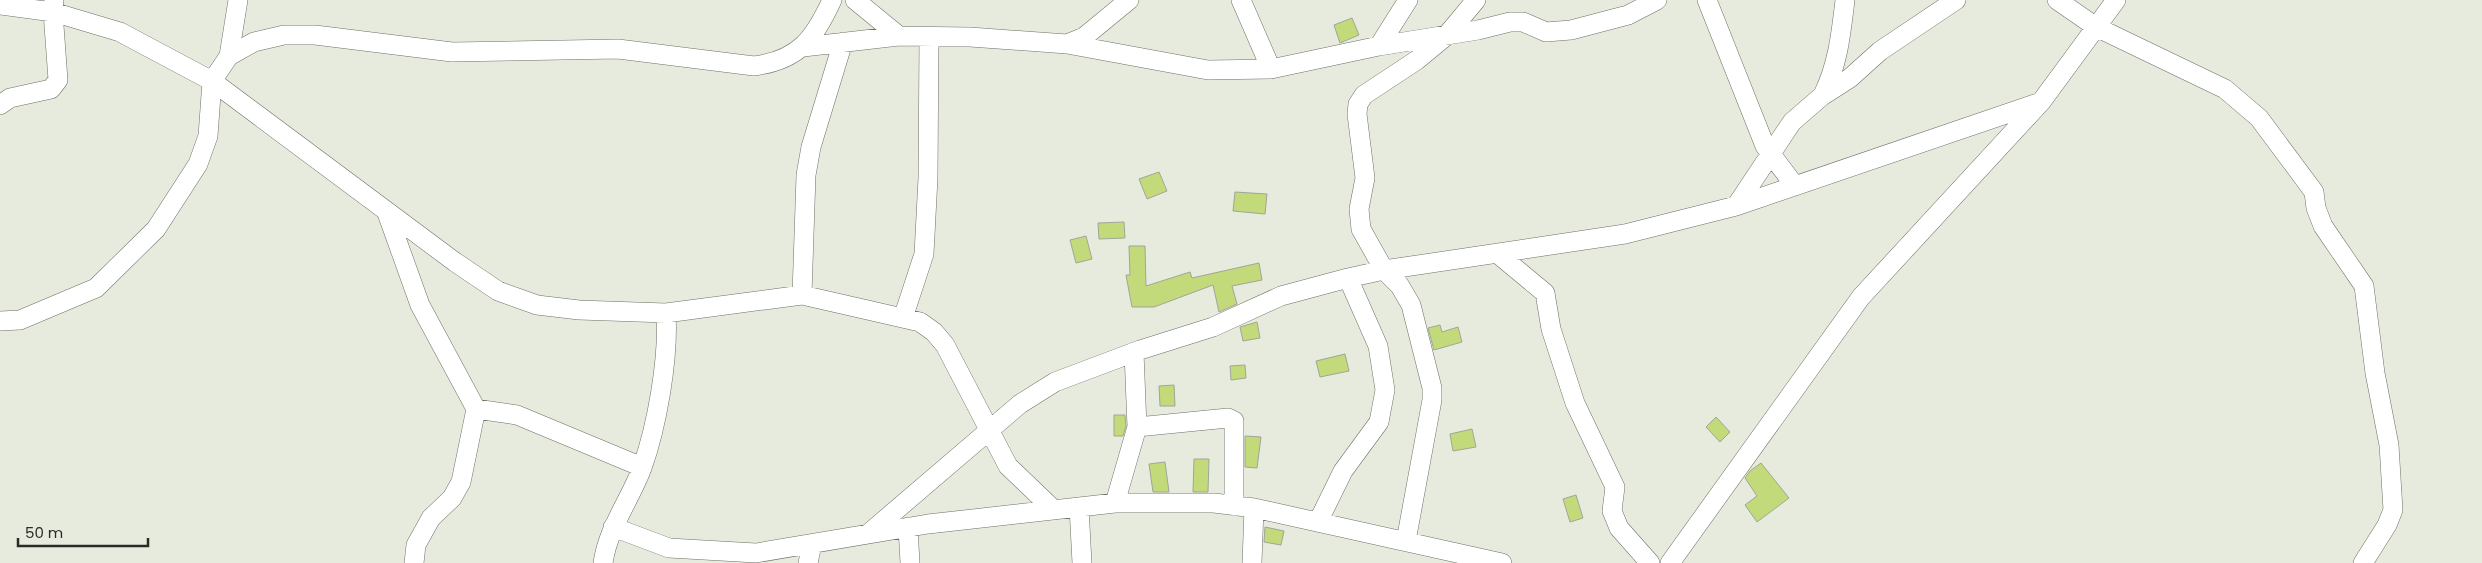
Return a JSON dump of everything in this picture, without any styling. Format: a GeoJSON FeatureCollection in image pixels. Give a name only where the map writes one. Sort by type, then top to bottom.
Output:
{"type":"FeatureCollection","features":[{"type":"Feature","properties":{"kind":"street"},"geometry":{"type":"LineString","coordinates":[[0,321],[20,320],[96,288],[156,229],[198,164],[208,136],[212,81],[229,56],[238,0]]}},
{"type":"Feature","properties":{"kind":"street"},"geometry":{"type":"LineString","coordinates":[[229,56],[254,42],[284,35],[315,35],[452,52],[618,49],[754,66],[780,61],[803,47],[818,29],[832,0]]}},
{"type":"Feature","properties":{"kind":"street"},"geometry":{"type":"LineString","coordinates":[[855,0],[899,36]]}},
{"type":"Feature","properties":{"kind":"street"},"geometry":{"type":"LineString","coordinates":[[1067,44],[1084,36],[1129,0]]}},
{"type":"Feature","properties":{"kind":"street"},"geometry":{"type":"LineString","coordinates":[[1241,0],[1271,69]]}},
{"type":"Feature","properties":{"kind":"street"},"geometry":{"type":"LineString","coordinates":[[1379,46],[1408,0]]}},
{"type":"Feature","properties":{"kind":"street"},"geometry":{"type":"LineString","coordinates":[[1406,541],[1432,400],[1432,388],[1411,305],[1400,286],[1384,270],[1362,229],[1360,209],[1366,178],[1357,114],[1358,104],[1364,95],[1417,60],[1446,36],[1476,0]]}},
{"type":"Feature","properties":{"kind":"street"},"geometry":{"type":"LineString","coordinates":[[803,47],[899,36],[929,36],[1067,44],[1208,70],[1271,69],[1379,46],[1446,36],[1518,22],[1546,32],[1572,30],[1628,15],[1657,0]]}},
{"type":"Feature","properties":{"kind":"street"},"geometry":{"type":"LineString","coordinates":[[1707,0],[1770,154],[1796,186]]}},
{"type":"Feature","properties":{"kind":"street"},"geometry":{"type":"LineString","coordinates":[[1822,96],[1832,75],[1839,51],[1845,0]]}},
{"type":"Feature","properties":{"kind":"street"},"geometry":{"type":"LineString","coordinates":[[1736,206],[1792,122],[1822,96],[1850,78],[1880,51],[1956,0]]}},
{"type":"Feature","properties":{"kind":"street"},"geometry":{"type":"LineString","coordinates":[[2057,0],[2096,27],[2225,89],[2259,118],[2314,192],[2316,208],[2323,226],[2364,286],[2375,373],[2389,445],[2393,510],[2387,525],[2363,563]]}},
{"type":"Feature","properties":{"kind":"street"},"geometry":{"type":"LineString","coordinates":[[1670,563],[1861,297],[2041,102],[2116,0]]}},
{"type":"Feature","properties":{"kind":"street"},"geometry":{"type":"LineString","coordinates":[[0,5],[54,6],[120,32],[212,81],[387,213],[498,291],[537,304],[554,307],[579,310],[666,313],[802,295],[920,322],[934,332],[945,345],[1008,466],[1054,510]]}},
{"type":"Feature","properties":{"kind":"street"},"geometry":{"type":"LineString","coordinates":[[0,104],[10,98],[51,89],[56,86],[58,80],[54,6]]}},
{"type":"Feature","properties":{"kind":"street"},"geometry":{"type":"LineString","coordinates":[[903,318],[924,254],[928,178],[929,36]]}},
{"type":"Feature","properties":{"kind":"street"},"geometry":{"type":"LineString","coordinates":[[802,295],[806,175],[811,147],[843,42]]}},
{"type":"Feature","properties":{"kind":"street"},"geometry":{"type":"LineString","coordinates":[[868,534],[1020,404],[1055,382],[1134,352],[1212,327],[1281,296],[1384,270],[1625,234],[1736,206],[2041,102]]}},
{"type":"Feature","properties":{"kind":"street"},"geometry":{"type":"LineString","coordinates":[[387,213],[420,304],[476,409],[461,482],[452,498],[431,518],[416,546],[414,563]]}},
{"type":"Feature","properties":{"kind":"street"},"geometry":{"type":"LineString","coordinates":[[1498,254],[1545,293],[1551,329],[1575,403],[1614,488],[1612,511],[1619,528],[1650,563]]}},
{"type":"Feature","properties":{"kind":"street"},"geometry":{"type":"LineString","coordinates":[[1318,522],[1343,471],[1370,437],[1379,422],[1385,390],[1378,346],[1348,278]]}},
{"type":"Feature","properties":{"kind":"street"},"geometry":{"type":"LineString","coordinates":[[603,563],[613,527],[642,467],[660,395],[668,336],[666,313]]}},
{"type":"Feature","properties":{"kind":"street"},"geometry":{"type":"LineString","coordinates":[[1115,503],[1138,427],[1134,352]]}},
{"type":"Feature","properties":{"kind":"street"},"geometry":{"type":"LineString","coordinates":[[476,409],[517,415],[642,467]]}},
{"type":"Feature","properties":{"kind":"street"},"geometry":{"type":"LineString","coordinates":[[1138,427],[1228,418],[1234,421],[1234,506]]}},
{"type":"Feature","properties":{"kind":"street"},"geometry":{"type":"LineString","coordinates":[[613,527],[669,548],[756,553],[908,527],[1115,503],[1166,502],[1254,508],[1502,563]]}},
{"type":"Feature","properties":{"kind":"street"},"geometry":{"type":"LineString","coordinates":[[1079,507],[1082,563]]}},
{"type":"Feature","properties":{"kind":"street"},"geometry":{"type":"LineString","coordinates":[[1254,508],[1254,561]]}},
{"type":"Feature","properties":{"kind":"street"},"geometry":{"type":"LineString","coordinates":[[908,527],[910,563]]}},
{"type":"Feature","properties":{"kind":"street"},"geometry":{"type":"LineString","coordinates":[[808,563],[812,544]]}},
{"type":"Feature","properties":{"kind":"building"},"geometry":{"type":"Polygon","coordinates":[[[1352,18],[1359,35],[1340,43],[1334,25],[1352,18]]]}},
{"type":"Feature","properties":{"kind":"building"},"geometry":{"type":"Polygon","coordinates":[[[1159,172],[1167,191],[1147,199],[1139,179],[1159,172]]]}},
{"type":"Feature","properties":{"kind":"building"},"geometry":{"type":"Polygon","coordinates":[[[1235,192],[1267,194],[1265,214],[1233,211],[1235,192]]]}},
{"type":"Feature","properties":{"kind":"building"},"geometry":{"type":"Polygon","coordinates":[[[1124,222],[1125,238],[1099,239],[1098,223],[1124,222]]]}},
{"type":"Feature","properties":{"kind":"building"},"geometry":{"type":"Polygon","coordinates":[[[1086,236],[1092,259],[1076,263],[1070,240],[1086,236]]]}},
{"type":"Feature","properties":{"kind":"building"},"geometry":{"type":"Polygon","coordinates":[[[1129,246],[1145,246],[1146,286],[1190,272],[1192,278],[1259,263],[1262,280],[1232,286],[1237,304],[1219,312],[1213,285],[1154,307],[1132,307],[1126,275],[1130,275],[1129,246]]]}},
{"type":"Feature","properties":{"kind":"building"},"geometry":{"type":"Polygon","coordinates":[[[1257,322],[1260,338],[1243,341],[1240,327],[1257,322]]]}},
{"type":"Feature","properties":{"kind":"building"},"geometry":{"type":"Polygon","coordinates":[[[1440,325],[1442,332],[1458,327],[1462,342],[1434,350],[1428,328],[1440,325]]]}},
{"type":"Feature","properties":{"kind":"building"},"geometry":{"type":"Polygon","coordinates":[[[1345,354],[1349,371],[1320,377],[1316,361],[1345,354]]]}},
{"type":"Feature","properties":{"kind":"building"},"geometry":{"type":"Polygon","coordinates":[[[1245,365],[1246,378],[1231,380],[1230,366],[1245,365]]]}},
{"type":"Feature","properties":{"kind":"building"},"geometry":{"type":"Polygon","coordinates":[[[1174,385],[1175,406],[1160,406],[1159,386],[1174,385]]]}},
{"type":"Feature","properties":{"kind":"building"},"geometry":{"type":"Polygon","coordinates":[[[1114,415],[1125,415],[1126,426],[1123,436],[1114,436],[1114,415]]]}},
{"type":"Feature","properties":{"kind":"building"},"geometry":{"type":"Polygon","coordinates":[[[1716,417],[1730,432],[1720,442],[1706,427],[1716,417]]]}},
{"type":"Feature","properties":{"kind":"building"},"geometry":{"type":"Polygon","coordinates":[[[1472,429],[1476,447],[1453,451],[1450,434],[1472,429]]]}},
{"type":"Feature","properties":{"kind":"building"},"geometry":{"type":"Polygon","coordinates":[[[1245,436],[1261,437],[1257,468],[1245,467],[1245,436]]]}},
{"type":"Feature","properties":{"kind":"building"},"geometry":{"type":"Polygon","coordinates":[[[1194,459],[1209,459],[1208,492],[1193,492],[1194,459]]]}},
{"type":"Feature","properties":{"kind":"building"},"geometry":{"type":"Polygon","coordinates":[[[1165,462],[1169,492],[1153,492],[1149,464],[1165,462]]]}},
{"type":"Feature","properties":{"kind":"building"},"geometry":{"type":"Polygon","coordinates":[[[1761,463],[1789,498],[1757,522],[1745,505],[1757,496],[1745,478],[1750,471],[1761,463]]]}},
{"type":"Feature","properties":{"kind":"building"},"geometry":{"type":"Polygon","coordinates":[[[1576,495],[1583,518],[1570,522],[1563,499],[1576,495]]]}},
{"type":"Feature","properties":{"kind":"building"},"geometry":{"type":"Polygon","coordinates":[[[1265,527],[1284,531],[1281,545],[1264,542],[1265,527]]]}}]}
